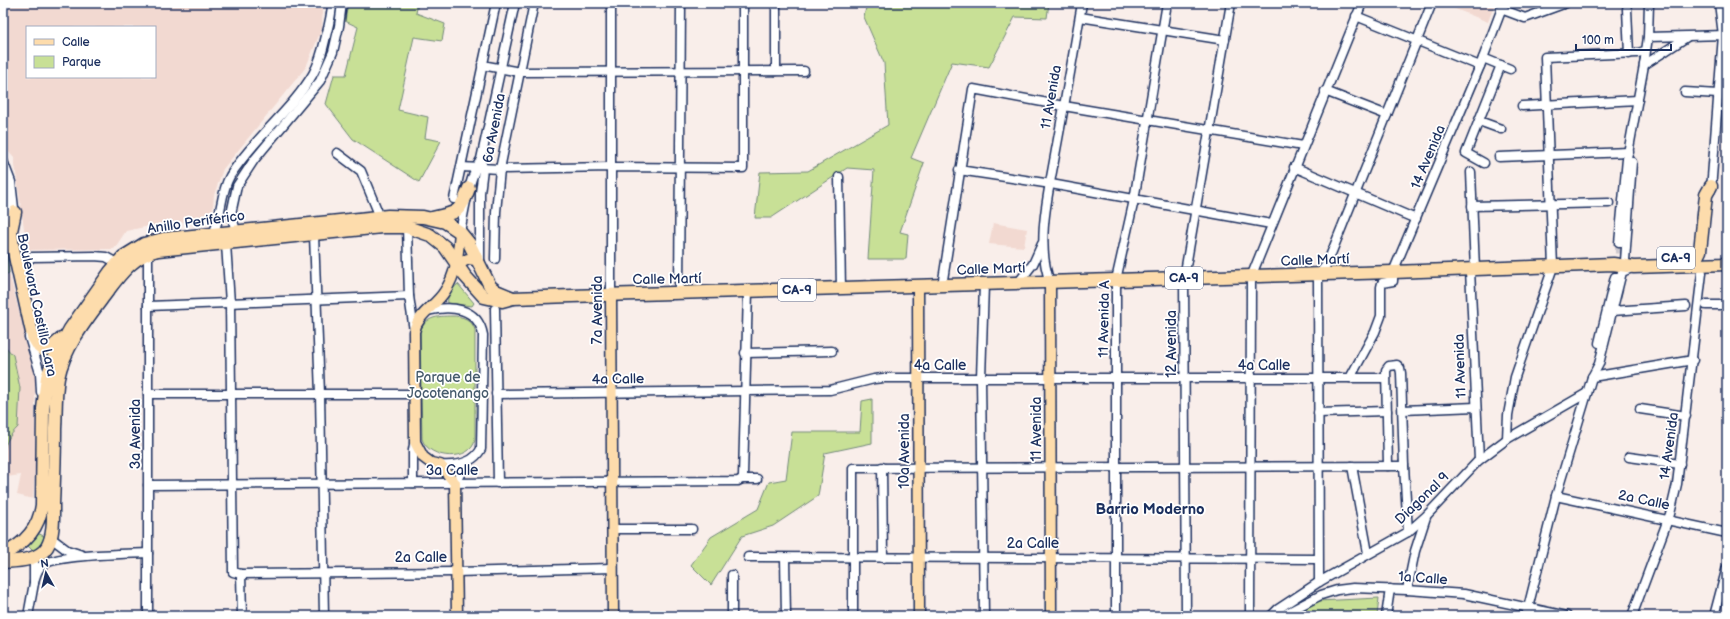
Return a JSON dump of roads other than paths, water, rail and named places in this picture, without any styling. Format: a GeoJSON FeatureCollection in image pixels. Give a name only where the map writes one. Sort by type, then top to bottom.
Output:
{"type":"FeatureCollection","features":[{"type":"Feature","properties":{"kind":"highway"},"geometry":{"type":"LineString","coordinates":[[1700,253],[1706,195],[1711,186]]}},
{"type":"Feature","properties":{"kind":"highway"},"geometry":{"type":"LineString","coordinates":[[430,218],[455,212],[462,206],[461,195]]}},
{"type":"Feature","properties":{"kind":"highway"},"geometry":{"type":"LineString","coordinates":[[15,212],[11,231],[13,248],[36,343],[39,348],[43,350],[52,348],[70,329]]}},
{"type":"Feature","properties":{"kind":"highway","name":"Anillo Periférico"},"geometry":{"type":"LineString","coordinates":[[22,543],[38,522],[42,509],[43,409],[49,369],[58,349],[70,329],[117,263],[137,247],[163,239],[402,215],[430,218],[449,224],[460,232],[467,240],[478,264]]}},
{"type":"Feature","properties":{"kind":"highway","name":"Anillo Periférico"},"geometry":{"type":"LineString","coordinates":[[34,557],[45,550],[50,538],[53,504],[56,394],[62,365],[69,349],[82,328],[121,274],[134,261],[148,253],[164,249],[387,227],[407,227],[422,231],[434,238],[445,247],[460,269]]}},
{"type":"Feature","properties":{"kind":"highway","name":"CA-9"},"geometry":{"type":"LineString","coordinates":[[1630,264],[1700,253],[1727,257]]}},
{"type":"Feature","properties":{"kind":"highway"},"geometry":{"type":"LineString","coordinates":[[460,269],[470,278],[479,273],[478,264]]}},
{"type":"Feature","properties":{"kind":"highway","name":"Calle Martí"},"geometry":{"type":"LineString","coordinates":[[478,264],[490,286],[496,291],[513,298]]}},
{"type":"Feature","properties":{"kind":"highway","name":"CA-9"},"geometry":{"type":"LineString","coordinates":[[1473,270],[1613,264],[1727,264]]}},
{"type":"Feature","properties":{"kind":"highway","name":"Calle Martí"},"geometry":{"type":"LineString","coordinates":[[460,269],[484,297],[487,299],[502,301],[513,298],[1473,270]]}},
{"type":"Feature","properties":{"kind":"highway"},"geometry":{"type":"LineString","coordinates":[[3,554],[22,543],[25,551],[34,557]]}},
{"type":"Feature","properties":{"kind":"highway"},"geometry":{"type":"LineString","coordinates":[[3,562],[23,561],[34,557]]}},
{"type":"Feature","properties":{"kind":"main road"},"geometry":{"type":"LineString","coordinates":[[460,232],[460,269]]}},
{"type":"Feature","properties":{"kind":"main road"},"geometry":{"type":"LineString","coordinates":[[456,616],[455,483],[440,465],[431,463],[423,456],[418,449],[415,439],[414,332],[417,321],[446,291],[468,259],[478,264]]}},
{"type":"Feature","properties":{"kind":"main road","name":"11 Avenida"},"geometry":{"type":"LineString","coordinates":[[1050,282],[1051,616]]}},
{"type":"Feature","properties":{"kind":"main road","name":"10a Avenida"},"geometry":{"type":"LineString","coordinates":[[918,286],[919,616]]}},
{"type":"Feature","properties":{"kind":"main road","name":"7a Avenida"},"geometry":{"type":"LineString","coordinates":[[611,295],[613,616]]}},
{"type":"Feature","properties":{"kind":"street"},"geometry":{"type":"LineString","coordinates":[[213,234],[218,221],[226,183],[234,171],[313,74],[320,60],[330,22],[332,3]]}},
{"type":"Feature","properties":{"kind":"street"},"geometry":{"type":"LineString","coordinates":[[236,231],[231,214],[233,198],[239,181],[254,160],[320,81],[333,52],[339,26],[342,3]]}},
{"type":"Feature","properties":{"kind":"street","name":"6a Avenida"},"geometry":{"type":"LineString","coordinates":[[461,195],[461,167],[496,3]]}},
{"type":"Feature","properties":{"kind":"street"},"geometry":{"type":"LineString","coordinates":[[478,264],[480,193],[479,169],[515,3]]}},
{"type":"Feature","properties":{"kind":"street","name":"6a Avenida"},"geometry":{"type":"LineString","coordinates":[[495,259],[496,212],[500,169],[534,3]]}},
{"type":"Feature","properties":{"kind":"street","name":"7a Avenida"},"geometry":{"type":"LineString","coordinates":[[611,3],[611,295]]}},
{"type":"Feature","properties":{"kind":"street"},"geometry":{"type":"LineString","coordinates":[[679,294],[681,3]]}},
{"type":"Feature","properties":{"kind":"street"},"geometry":{"type":"LineString","coordinates":[[461,167],[479,169],[611,167],[743,168],[743,3]]}},
{"type":"Feature","properties":{"kind":"street"},"geometry":{"type":"LineString","coordinates":[[776,3],[776,71]]}},
{"type":"Feature","properties":{"kind":"street","name":"11 Avenida"},"geometry":{"type":"LineString","coordinates":[[1050,282],[1044,267],[1042,243],[1082,3]]}},
{"type":"Feature","properties":{"kind":"street","name":"11 Avenida A"},"geometry":{"type":"LineString","coordinates":[[1116,616],[1116,280],[1134,200],[1146,120],[1167,3]]}},
{"type":"Feature","properties":{"kind":"street","name":"12 Avenida"},"geometry":{"type":"LineString","coordinates":[[1186,616],[1184,278],[1231,3]]}},
{"type":"Feature","properties":{"kind":"street"},"geometry":{"type":"LineString","coordinates":[[1250,616],[1249,467],[1251,276],[1294,167],[1362,3]]}},
{"type":"Feature","properties":{"kind":"street"},"geometry":{"type":"LineString","coordinates":[[1319,582],[1318,274],[1327,264],[1432,3]]}},
{"type":"Feature","properties":{"kind":"street"},"geometry":{"type":"LineString","coordinates":[[1503,6],[1525,18],[1566,3]]}},
{"type":"Feature","properties":{"kind":"street"},"geometry":{"type":"LineString","coordinates":[[1637,53],[1648,38],[1650,3]]}},
{"type":"Feature","properties":{"kind":"street"},"geometry":{"type":"LineString","coordinates":[[1711,186],[1718,94],[1725,35],[1719,3]]}},
{"type":"Feature","properties":{"kind":"street","name":"14 Avenida"},"geometry":{"type":"LineString","coordinates":[[1350,378],[1375,332],[1381,316],[1382,283],[1393,281],[1393,272],[1482,62],[1503,6]]}},
{"type":"Feature","properties":{"kind":"street"},"geometry":{"type":"LineString","coordinates":[[1620,242],[1630,148],[1644,66],[1637,53],[1627,9]]}},
{"type":"Feature","properties":{"kind":"street"},"geometry":{"type":"LineString","coordinates":[[1356,16],[1417,40],[1482,62],[1501,65],[1510,69]]}},
{"type":"Feature","properties":{"kind":"street"},"geometry":{"type":"LineString","coordinates":[[1080,17],[1225,40]]}},
{"type":"Feature","properties":{"kind":"street"},"geometry":{"type":"LineString","coordinates":[[1648,38],[1725,35]]}},
{"type":"Feature","properties":{"kind":"street"},"geometry":{"type":"LineString","coordinates":[[1644,66],[1687,37]]}},
{"type":"Feature","properties":{"kind":"street"},"geometry":{"type":"LineString","coordinates":[[1506,439],[1508,415],[1515,377],[1553,267],[1545,57],[1637,53]]}},
{"type":"Feature","properties":{"kind":"street"},"geometry":{"type":"LineString","coordinates":[[482,65],[520,72],[804,71]]}},
{"type":"Feature","properties":{"kind":"street"},"geometry":{"type":"LineString","coordinates":[[1484,163],[1466,153],[1501,65]]}},
{"type":"Feature","properties":{"kind":"street"},"geometry":{"type":"LineString","coordinates":[[313,74],[320,81]]}},
{"type":"Feature","properties":{"kind":"street"},"geometry":{"type":"LineString","coordinates":[[942,286],[959,170],[973,89],[1064,106],[1303,146]]}},
{"type":"Feature","properties":{"kind":"street"},"geometry":{"type":"LineString","coordinates":[[1326,91],[1387,115]]}},
{"type":"Feature","properties":{"kind":"street"},"geometry":{"type":"LineString","coordinates":[[1685,92],[1718,94]]}},
{"type":"Feature","properties":{"kind":"street"},"geometry":{"type":"LineString","coordinates":[[1522,106],[1638,100]]}},
{"type":"Feature","properties":{"kind":"street"},"geometry":{"type":"LineString","coordinates":[[1479,120],[1501,129]]}},
{"type":"Feature","properties":{"kind":"street"},"geometry":{"type":"LineString","coordinates":[[1498,157],[1549,155],[1630,148]]}},
{"type":"Feature","properties":{"kind":"street"},"geometry":{"type":"LineString","coordinates":[[1526,616],[1527,607],[1556,496],[1592,377],[1599,364],[1622,272],[1630,264],[1632,159],[1630,148]]}},
{"type":"Feature","properties":{"kind":"street"},"geometry":{"type":"LineString","coordinates":[[337,153],[361,171],[380,217]]}},
{"type":"Feature","properties":{"kind":"street","name":"Boulevard Castillo Lara"},"geometry":{"type":"LineString","coordinates":[[3,161],[11,182],[19,256],[23,273],[27,260],[32,257],[94,256],[106,257],[117,263]]}},
{"type":"Feature","properties":{"kind":"street"},"geometry":{"type":"LineString","coordinates":[[1294,167],[1416,219]]}},
{"type":"Feature","properties":{"kind":"street"},"geometry":{"type":"LineString","coordinates":[[460,232],[461,195],[479,169]]}},
{"type":"Feature","properties":{"kind":"street"},"geometry":{"type":"LineString","coordinates":[[959,170],[1051,184],[1271,224]]}},
{"type":"Feature","properties":{"kind":"street","name":"11 Avenida"},"geometry":{"type":"LineString","coordinates":[[1470,172],[1476,408],[1479,460]]}},
{"type":"Feature","properties":{"kind":"street"},"geometry":{"type":"LineString","coordinates":[[839,177],[841,289]]}},
{"type":"Feature","properties":{"kind":"street","name":"Boulevard Castillo Lara"},"geometry":{"type":"LineString","coordinates":[[3,183],[7,204],[10,256],[29,338],[40,373],[43,409]]}},
{"type":"Feature","properties":{"kind":"street"},"geometry":{"type":"LineString","coordinates":[[1472,206],[1609,203]]}},
{"type":"Feature","properties":{"kind":"street"},"geometry":{"type":"LineString","coordinates":[[407,227],[409,296],[414,332]]}},
{"type":"Feature","properties":{"kind":"street"},"geometry":{"type":"LineString","coordinates":[[314,235],[320,394],[324,616]]}},
{"type":"Feature","properties":{"kind":"street","name":"11 Avenida"},"geometry":{"type":"LineString","coordinates":[[1018,283],[1030,267],[1042,243]]}},
{"type":"Feature","properties":{"kind":"street"},"geometry":{"type":"LineString","coordinates":[[226,244],[230,302],[231,484]]}},
{"type":"Feature","properties":{"kind":"street","name":"3a Avenida"},"geometry":{"type":"LineString","coordinates":[[148,253],[148,616]]}},
{"type":"Feature","properties":{"kind":"street","name":"14 Avenida"},"geometry":{"type":"LineString","coordinates":[[1632,616],[1668,520],[1677,484],[1693,360],[1702,273]]}},
{"type":"Feature","properties":{"kind":"street"},"geometry":{"type":"LineString","coordinates":[[1592,377],[1593,365],[1615,277]]}},
{"type":"Feature","properties":{"kind":"street"},"geometry":{"type":"LineString","coordinates":[[984,284],[981,378],[984,616]]}},
{"type":"Feature","properties":{"kind":"street"},"geometry":{"type":"LineString","coordinates":[[742,479],[744,476],[744,391],[748,292]]}},
{"type":"Feature","properties":{"kind":"street"},"geometry":{"type":"LineString","coordinates":[[148,306],[409,296]]}},
{"type":"Feature","properties":{"kind":"street"},"geometry":{"type":"LineString","coordinates":[[1706,305],[1727,305]]}},
{"type":"Feature","properties":{"kind":"street"},"geometry":{"type":"LineString","coordinates":[[1612,311],[1686,306]]}},
{"type":"Feature","properties":{"kind":"street"},"geometry":{"type":"LineString","coordinates":[[427,311],[450,308],[468,312],[479,322],[483,335],[482,443],[479,452],[467,462],[455,483]]}},
{"type":"Feature","properties":{"kind":"street"},"geometry":{"type":"LineString","coordinates":[[495,309],[498,483]]}},
{"type":"Feature","properties":{"kind":"street"},"geometry":{"type":"LineString","coordinates":[[483,335],[495,348]]}},
{"type":"Feature","properties":{"kind":"street"},"geometry":{"type":"LineString","coordinates":[[746,353],[832,351]]}},
{"type":"Feature","properties":{"kind":"street"},"geometry":{"type":"LineString","coordinates":[[1592,377],[1693,360]]}},
{"type":"Feature","properties":{"kind":"street"},"geometry":{"type":"LineString","coordinates":[[1388,466],[1386,378],[1387,368],[1397,365],[1400,368],[1403,410],[1404,466],[1408,532]]}},
{"type":"Feature","properties":{"kind":"street","name":"4a Calle"},"geometry":{"type":"LineString","coordinates":[[496,394],[830,390],[874,379],[918,378],[1386,378]]}},
{"type":"Feature","properties":{"kind":"street","name":"Diagonal 9"},"geometry":{"type":"LineString","coordinates":[[1271,616],[1278,609],[1319,582],[1368,553],[1408,532],[1426,516],[1479,460],[1506,439],[1587,393]]}},
{"type":"Feature","properties":{"kind":"street"},"geometry":{"type":"LineString","coordinates":[[148,394],[415,394]]}},
{"type":"Feature","properties":{"kind":"street"},"geometry":{"type":"LineString","coordinates":[[1563,407],[1574,406],[1581,414]]}},
{"type":"Feature","properties":{"kind":"street"},"geometry":{"type":"LineString","coordinates":[[1403,410],[1476,408]]}},
{"type":"Feature","properties":{"kind":"street"},"geometry":{"type":"LineString","coordinates":[[1640,409],[1686,416]]}},
{"type":"Feature","properties":{"kind":"street"},"geometry":{"type":"LineString","coordinates":[[1318,413],[1387,411]]}},
{"type":"Feature","properties":{"kind":"street"},"geometry":{"type":"LineString","coordinates":[[413,483],[413,450],[415,439]]}},
{"type":"Feature","properties":{"kind":"street"},"geometry":{"type":"LineString","coordinates":[[1630,457],[1680,464]]}},
{"type":"Feature","properties":{"kind":"street"},"geometry":{"type":"LineString","coordinates":[[440,465],[450,466],[467,462]]}},
{"type":"Feature","properties":{"kind":"street"},"geometry":{"type":"LineString","coordinates":[[1352,466],[1368,553]]}},
{"type":"Feature","properties":{"kind":"street"},"geometry":{"type":"LineString","coordinates":[[853,616],[853,468],[1404,466]]}},
{"type":"Feature","properties":{"kind":"street"},"geometry":{"type":"LineString","coordinates":[[882,468],[883,558]]}},
{"type":"Feature","properties":{"kind":"street"},"geometry":{"type":"LineString","coordinates":[[50,472],[50,485],[53,504]]}},
{"type":"Feature","properties":{"kind":"street","name":"3a Calle"},"geometry":{"type":"LineString","coordinates":[[148,485],[738,481],[742,479],[757,479]]}},
{"type":"Feature","properties":{"kind":"street","name":"2a Calle"},"geometry":{"type":"LineString","coordinates":[[231,484],[232,570],[236,574],[323,572],[456,572],[613,568]]}},
{"type":"Feature","properties":{"kind":"street","name":"2a Calle"},"geometry":{"type":"LineString","coordinates":[[1556,496],[1727,533]]}},
{"type":"Feature","properties":{"kind":"street"},"geometry":{"type":"LineString","coordinates":[[1406,590],[1415,551],[1426,516]]}},
{"type":"Feature","properties":{"kind":"street"},"geometry":{"type":"LineString","coordinates":[[612,529],[692,528]]}},
{"type":"Feature","properties":{"kind":"street"},"geometry":{"type":"LineString","coordinates":[[50,538],[66,550],[85,556]]}},
{"type":"Feature","properties":{"kind":"street"},"geometry":{"type":"LineString","coordinates":[[28,616],[36,573],[46,563],[85,556],[148,553]]}},
{"type":"Feature","properties":{"kind":"street"},"geometry":{"type":"LineString","coordinates":[[34,557],[34,583]]}},
{"type":"Feature","properties":{"kind":"street","name":"2a Calle"},"geometry":{"type":"LineString","coordinates":[[748,557],[1318,559]]}},
{"type":"Feature","properties":{"kind":"street"},"geometry":{"type":"LineString","coordinates":[[785,558],[786,616]]}},
{"type":"Feature","properties":{"kind":"street"},"geometry":{"type":"LineString","coordinates":[[1714,616],[1727,567]]}},
{"type":"Feature","properties":{"kind":"street"},"geometry":{"type":"LineString","coordinates":[[241,574],[242,616]]}},
{"type":"Feature","properties":{"kind":"street"},"geometry":{"type":"LineString","coordinates":[[732,575],[732,616]]}},
{"type":"Feature","properties":{"kind":"street","name":"1a Calle"},"geometry":{"type":"LineString","coordinates":[[1281,616],[1321,595],[1337,590],[1353,588],[1464,594],[1567,616]]}},
{"type":"Feature","properties":{"kind":"street"},"geometry":{"type":"LineString","coordinates":[[1386,616],[1390,589]]}},
{"type":"Feature","properties":{"kind":"tunnel"},"geometry":{"type":"LineString","coordinates":[[1615,277],[1619,260],[1619,243]]}},
{"type":"Feature","properties":{"kind":"tunnel"},"geometry":{"type":"LineString","coordinates":[[40,346],[47,378]]}},
{"type":"Feature","properties":{"kind":"district","name":"Barrio Moderno"},"geometry":{"type":"Point","coordinates":[1150,509]}},
{"type":"Feature","properties":{"kind":"park label","name":"Parque de Jocotenango"},"geometry":{"type":"Point","coordinates":[448,386]}}]}
